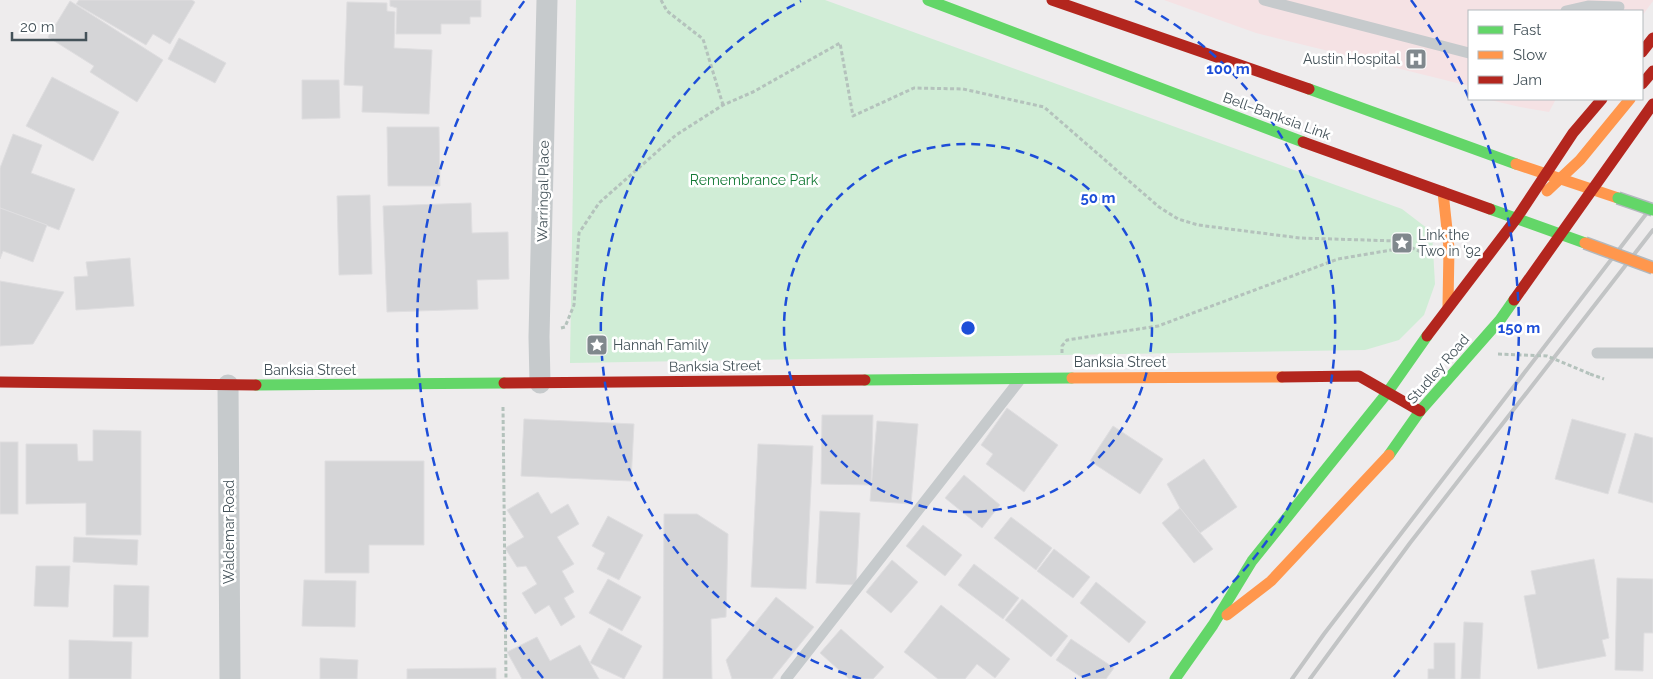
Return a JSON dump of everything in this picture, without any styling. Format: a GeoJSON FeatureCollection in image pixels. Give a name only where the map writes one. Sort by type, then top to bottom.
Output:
{"type":"FeatureCollection","features":[{"type":"Feature","properties":{"kind":"main road","name":"Bell–Banksia Link"},"geometry":{"type":"LineString","coordinates":[[928,0],[1283,135],[1560,235]]}},
{"type":"Feature","properties":{"kind":"main road"},"geometry":{"type":"LineString","coordinates":[[1052,0],[1410,124],[1560,180],[1653,210]]}},
{"type":"Feature","properties":{"kind":"main road"},"geometry":{"type":"LineString","coordinates":[[1643,51],[1653,38]]}},
{"type":"Feature","properties":{"kind":"main road"},"geometry":{"type":"LineString","coordinates":[[1643,83],[1653,71]]}},
{"type":"Feature","properties":{"kind":"main road","name":"Studley Road"},"geometry":{"type":"LineString","coordinates":[[1175,679],[1213,625],[1252,561],[1388,393],[1448,306],[1516,219],[1573,132],[1601,100]]}},
{"type":"Feature","properties":{"kind":"main road"},"geometry":{"type":"LineString","coordinates":[[1516,219],[1580,160],[1629,100]]}},
{"type":"Feature","properties":{"kind":"main road","name":"Studley Road"},"geometry":{"type":"LineString","coordinates":[[1213,625],[1271,581],[1382,463],[1420,411],[1500,320],[1653,104]]}},
{"type":"Feature","properties":{"kind":"main road"},"geometry":{"type":"LineString","coordinates":[[1442,192],[1449,248],[1448,306]]}},
{"type":"Feature","properties":{"kind":"main road"},"geometry":{"type":"LineString","coordinates":[[1560,235],[1653,268]]}},
{"type":"Feature","properties":{"kind":"main road","name":"Banksia Street"},"geometry":{"type":"LineString","coordinates":[[0,382],[228,385],[1359,376],[1420,411]]}},
{"type":"Feature","properties":{"kind":"street","name":"Warringal Place"},"geometry":{"type":"LineString","coordinates":[[540,383],[539,337],[547,0]]}},
{"type":"Feature","properties":{"kind":"street","name":"Waldemar Road"},"geometry":{"type":"LineString","coordinates":[[228,385],[230,679]]}},
{"type":"Feature","properties":{"kind":"lane"},"geometry":{"type":"LineString","coordinates":[[1264,0],[1468,53]]}},
{"type":"Feature","properties":{"kind":"lane"},"geometry":{"type":"LineString","coordinates":[[1572,8],[1588,6],[1617,7]]}},
{"type":"Feature","properties":{"kind":"lane"},"geometry":{"type":"LineString","coordinates":[[1598,353],[1653,353]]}},
{"type":"Feature","properties":{"kind":"lane"},"geometry":{"type":"LineString","coordinates":[[786,679],[1022,378]]}},
{"type":"Feature","properties":{"kind":"path"},"geometry":{"type":"LineString","coordinates":[[661,0],[667,11],[703,40],[723,105]]}},
{"type":"Feature","properties":{"kind":"path"},"geometry":{"type":"LineString","coordinates":[[539,337],[565,327],[574,306],[579,233],[599,203],[676,135],[723,105],[753,92],[840,43],[853,116],[914,88],[963,89],[1044,107],[1159,207],[1178,218],[1207,226],[1300,238],[1397,241],[1426,254],[1437,253],[1449,248]]}},
{"type":"Feature","properties":{"kind":"path"},"geometry":{"type":"LineString","coordinates":[[1061,378],[1062,346],[1068,340],[1158,326],[1338,259],[1410,247]]}},
{"type":"Feature","properties":{"kind":"path"},"geometry":{"type":"LineString","coordinates":[[1498,354],[1547,356],[1604,379]]}},
{"type":"Feature","properties":{"kind":"path"},"geometry":{"type":"LineString","coordinates":[[503,383],[506,679]]}},
{"type":"Feature","properties":{"kind":"shaded area","name":"Austin Hospital"},"geometry":{"type":"Polygon","coordinates":[[[1164,0],[1653,0],[1643,15],[1643,10],[1468,10],[1468,86],[1256,33],[1164,0]]]}},
{"type":"Feature","properties":{"kind":"shaded area"},"geometry":{"type":"Polygon","coordinates":[[[1490,100],[1555,100],[1549,112],[1490,100]]]}},
{"type":"Feature","properties":{"kind":"green space","name":"Remembrance Park"},"geometry":{"type":"Polygon","coordinates":[[[576,0],[825,0],[1402,209],[1432,232],[1435,284],[1424,315],[1399,340],[1365,350],[570,363],[576,0]]]}},
{"type":"Feature","properties":{"kind":"building"},"geometry":{"type":"Polygon","coordinates":[[[79,0],[192,0],[195,2],[170,44],[153,34],[146,45],[76,4],[79,0]]]}},
{"type":"Feature","properties":{"kind":"building"},"geometry":{"type":"Polygon","coordinates":[[[390,0],[481,0],[481,17],[470,17],[470,24],[441,24],[441,34],[396,34],[397,8],[390,6],[390,0]]]}},
{"type":"Feature","properties":{"kind":"building"},"geometry":{"type":"Polygon","coordinates":[[[70,1],[163,60],[137,102],[90,72],[94,66],[48,37],[70,1]]]}},
{"type":"Feature","properties":{"kind":"building"},"geometry":{"type":"Polygon","coordinates":[[[347,2],[387,3],[387,11],[395,12],[394,48],[432,50],[429,114],[362,112],[363,86],[344,85],[347,2]]]}},
{"type":"Feature","properties":{"kind":"building"},"geometry":{"type":"Polygon","coordinates":[[[179,38],[226,63],[215,83],[168,59],[179,38]]]}},
{"type":"Feature","properties":{"kind":"building"},"geometry":{"type":"Polygon","coordinates":[[[52,77],[119,112],[93,161],[26,126],[52,77]]]}},
{"type":"Feature","properties":{"kind":"building"},"geometry":{"type":"Polygon","coordinates":[[[302,80],[339,80],[340,118],[302,119],[302,80]]]}},
{"type":"Feature","properties":{"kind":"building"},"geometry":{"type":"Polygon","coordinates":[[[387,127],[439,127],[440,186],[388,186],[387,127]]]}},
{"type":"Feature","properties":{"kind":"building"},"geometry":{"type":"Polygon","coordinates":[[[13,134],[42,145],[31,173],[75,189],[59,230],[0,208],[0,168],[13,134]]]}},
{"type":"Feature","properties":{"kind":"building"},"geometry":{"type":"Polygon","coordinates":[[[370,195],[372,274],[339,275],[337,196],[370,195]]]}},
{"type":"Feature","properties":{"kind":"building"},"geometry":{"type":"Polygon","coordinates":[[[471,203],[472,233],[508,232],[509,279],[477,280],[478,309],[387,312],[383,206],[471,203]]]}},
{"type":"Feature","properties":{"kind":"building"},"geometry":{"type":"Polygon","coordinates":[[[0,208],[47,225],[33,262],[3,251],[0,259],[0,208]]]}},
{"type":"Feature","properties":{"kind":"building"},"geometry":{"type":"Polygon","coordinates":[[[130,258],[134,306],[76,310],[74,277],[88,276],[86,262],[130,258]]]}},
{"type":"Feature","properties":{"kind":"building"},"geometry":{"type":"Polygon","coordinates":[[[0,281],[64,292],[33,344],[0,346],[0,281]]]}},
{"type":"Feature","properties":{"kind":"building"},"geometry":{"type":"Polygon","coordinates":[[[1007,408],[1058,445],[1024,492],[986,464],[993,454],[981,445],[1007,408]]]}},
{"type":"Feature","properties":{"kind":"building"},"geometry":{"type":"Polygon","coordinates":[[[822,415],[873,415],[871,485],[821,484],[822,415]]]}},
{"type":"Feature","properties":{"kind":"building"},"geometry":{"type":"Polygon","coordinates":[[[524,419],[634,424],[631,481],[521,476],[524,419]]]}},
{"type":"Feature","properties":{"kind":"building"},"geometry":{"type":"Polygon","coordinates":[[[1572,419],[1626,434],[1608,494],[1555,479],[1572,419]]]}},
{"type":"Feature","properties":{"kind":"building"},"geometry":{"type":"Polygon","coordinates":[[[877,421],[918,424],[911,504],[870,501],[877,421]]]}},
{"type":"Feature","properties":{"kind":"building"},"geometry":{"type":"Polygon","coordinates":[[[1113,426],[1163,459],[1140,494],[1090,461],[1113,426]]]}},
{"type":"Feature","properties":{"kind":"building"},"geometry":{"type":"Polygon","coordinates":[[[93,430],[141,431],[141,535],[86,535],[86,503],[26,504],[26,444],[77,444],[78,461],[93,461],[93,430]]]}},
{"type":"Feature","properties":{"kind":"building"},"geometry":{"type":"Polygon","coordinates":[[[1635,433],[1653,438],[1653,503],[1618,493],[1635,433]]]}},
{"type":"Feature","properties":{"kind":"building"},"geometry":{"type":"Polygon","coordinates":[[[0,442],[18,442],[18,514],[0,514],[0,442]]]}},
{"type":"Feature","properties":{"kind":"building"},"geometry":{"type":"Polygon","coordinates":[[[758,444],[813,446],[806,589],[751,587],[758,444]]]}},
{"type":"Feature","properties":{"kind":"building"},"geometry":{"type":"Polygon","coordinates":[[[1204,459],[1237,507],[1200,533],[1180,508],[1167,484],[1204,459]]]}},
{"type":"Feature","properties":{"kind":"building"},"geometry":{"type":"Polygon","coordinates":[[[325,461],[424,461],[424,545],[369,545],[369,573],[325,573],[325,461]]]}},
{"type":"Feature","properties":{"kind":"building"},"geometry":{"type":"Polygon","coordinates":[[[964,475],[1000,505],[982,528],[945,498],[964,475]]]}},
{"type":"Feature","properties":{"kind":"building"},"geometry":{"type":"Polygon","coordinates":[[[538,492],[551,514],[568,504],[579,524],[557,537],[574,564],[562,571],[574,592],[564,598],[575,617],[561,626],[549,605],[535,614],[522,593],[537,584],[526,566],[517,567],[505,548],[524,537],[507,510],[538,492]]]}},
{"type":"Feature","properties":{"kind":"building"},"geometry":{"type":"Polygon","coordinates":[[[1180,508],[1213,549],[1194,563],[1162,523],[1180,508]]]}},
{"type":"Feature","properties":{"kind":"building"},"geometry":{"type":"Polygon","coordinates":[[[820,511],[860,513],[856,585],[816,583],[820,511]]]}},
{"type":"Feature","properties":{"kind":"building"},"geometry":{"type":"Polygon","coordinates":[[[664,514],[697,514],[728,534],[726,617],[711,619],[712,679],[663,679],[664,514]]]}},
{"type":"Feature","properties":{"kind":"building"},"geometry":{"type":"Polygon","coordinates":[[[608,516],[643,535],[619,580],[597,569],[605,553],[592,546],[608,516]]]}},
{"type":"Feature","properties":{"kind":"building"},"geometry":{"type":"Polygon","coordinates":[[[1011,517],[1052,548],[1036,570],[994,538],[1011,517]]]}},
{"type":"Feature","properties":{"kind":"building"},"geometry":{"type":"Polygon","coordinates":[[[923,525],[962,555],[945,576],[906,546],[923,525]]]}},
{"type":"Feature","properties":{"kind":"building"},"geometry":{"type":"Polygon","coordinates":[[[74,537],[138,540],[137,565],[73,562],[74,537]]]}},
{"type":"Feature","properties":{"kind":"building"},"geometry":{"type":"Polygon","coordinates":[[[1054,549],[1090,577],[1073,598],[1037,571],[1054,549]]]}},
{"type":"Feature","properties":{"kind":"building"},"geometry":{"type":"Polygon","coordinates":[[[1594,559],[1609,638],[1602,640],[1606,656],[1538,669],[1524,596],[1536,594],[1531,571],[1594,559]]]}},
{"type":"Feature","properties":{"kind":"building"},"geometry":{"type":"Polygon","coordinates":[[[892,560],[918,582],[891,613],[866,592],[892,560]]]}},
{"type":"Feature","properties":{"kind":"building"},"geometry":{"type":"Polygon","coordinates":[[[974,564],[1019,598],[1003,619],[958,585],[974,564]]]}},
{"type":"Feature","properties":{"kind":"building"},"geometry":{"type":"Polygon","coordinates":[[[36,566],[70,566],[68,607],[34,606],[36,566]]]}},
{"type":"Feature","properties":{"kind":"building"},"geometry":{"type":"Polygon","coordinates":[[[1617,578],[1653,579],[1653,633],[1644,633],[1643,671],[1615,670],[1617,578]]]}},
{"type":"Feature","properties":{"kind":"building"},"geometry":{"type":"Polygon","coordinates":[[[608,579],[641,597],[622,631],[589,613],[608,579]]]}},
{"type":"Feature","properties":{"kind":"building"},"geometry":{"type":"Polygon","coordinates":[[[304,580],[356,581],[355,627],[302,626],[304,580]]]}},
{"type":"Feature","properties":{"kind":"building"},"geometry":{"type":"Polygon","coordinates":[[[1096,582],[1146,622],[1129,643],[1080,603],[1096,582]]]}},
{"type":"Feature","properties":{"kind":"building"},"geometry":{"type":"Polygon","coordinates":[[[114,585],[149,586],[148,637],[113,637],[114,585]]]}},
{"type":"Feature","properties":{"kind":"building"},"geometry":{"type":"Polygon","coordinates":[[[776,597],[814,627],[772,679],[732,679],[726,660],[776,597]]]}},
{"type":"Feature","properties":{"kind":"building"},"geometry":{"type":"Polygon","coordinates":[[[1022,599],[1068,636],[1051,657],[1005,620],[1022,599]]]}},
{"type":"Feature","properties":{"kind":"building"},"geometry":{"type":"Polygon","coordinates":[[[941,605],[1010,659],[995,678],[977,664],[965,679],[938,679],[904,652],[941,605]]]}},
{"type":"Feature","properties":{"kind":"building"},"geometry":{"type":"Polygon","coordinates":[[[1464,622],[1483,623],[1480,679],[1461,679],[1464,622]]]}},
{"type":"Feature","properties":{"kind":"building"},"geometry":{"type":"Polygon","coordinates":[[[609,628],[642,646],[624,679],[590,663],[609,628]]]}},
{"type":"Feature","properties":{"kind":"building"},"geometry":{"type":"Polygon","coordinates":[[[841,629],[884,667],[873,679],[849,679],[820,653],[841,629]]]}},
{"type":"Feature","properties":{"kind":"building"},"geometry":{"type":"Polygon","coordinates":[[[537,637],[550,661],[580,645],[599,679],[522,679],[507,652],[537,637]]]}},
{"type":"Feature","properties":{"kind":"building"},"geometry":{"type":"Polygon","coordinates":[[[1071,639],[1114,668],[1106,679],[1084,679],[1056,660],[1071,639]]]}},
{"type":"Feature","properties":{"kind":"building"},"geometry":{"type":"Polygon","coordinates":[[[69,640],[132,642],[131,679],[69,679],[69,640]]]}},
{"type":"Feature","properties":{"kind":"building"},"geometry":{"type":"Polygon","coordinates":[[[1434,643],[1455,643],[1455,679],[1428,679],[1428,669],[1434,669],[1434,643]]]}},
{"type":"Feature","properties":{"kind":"building"},"geometry":{"type":"Polygon","coordinates":[[[320,658],[358,660],[357,679],[320,679],[320,658]]]}},
{"type":"Feature","properties":{"kind":"building"},"geometry":{"type":"Polygon","coordinates":[[[496,668],[496,679],[407,679],[407,669],[496,668]]]}},
{"type":"Feature","properties":{"kind":"railway"},"geometry":{"type":"LineString","coordinates":[[1292,679],[1324,634],[1653,205]]}},
{"type":"Feature","properties":{"kind":"railway"},"geometry":{"type":"LineString","coordinates":[[1310,679],[1410,543],[1653,230]]}},
{"type":"Feature","properties":{"kind":"traffic: fast"},"geometry":{"type":"LineString","coordinates":[[928,0],[1303,142]]}},
{"type":"Feature","properties":{"kind":"traffic: fast"},"geometry":{"type":"LineString","coordinates":[[1309,89],[1516,164]]}},
{"type":"Feature","properties":{"kind":"traffic: fast"},"geometry":{"type":"LineString","coordinates":[[1618,198],[1653,210]]}},
{"type":"Feature","properties":{"kind":"traffic: fast"},"geometry":{"type":"LineString","coordinates":[[1490,209],[1585,243]]}},
{"type":"Feature","properties":{"kind":"traffic: fast"},"geometry":{"type":"LineString","coordinates":[[1389,455],[1420,411],[1500,320],[1514,300]]}},
{"type":"Feature","properties":{"kind":"traffic: fast"},"geometry":{"type":"LineString","coordinates":[[1175,679],[1213,625],[1252,561],[1387,393],[1427,336]]}},
{"type":"Feature","properties":{"kind":"traffic: fast"},"geometry":{"type":"LineString","coordinates":[[865,380],[1072,378]]}},
{"type":"Feature","properties":{"kind":"traffic: fast"},"geometry":{"type":"LineString","coordinates":[[256,385],[504,383]]}},
{"type":"Feature","properties":{"kind":"traffic: slow"},"geometry":{"type":"LineString","coordinates":[[1547,191],[1580,160],[1629,100]]}},
{"type":"Feature","properties":{"kind":"traffic: slow"},"geometry":{"type":"LineString","coordinates":[[1516,164],[1618,198]]}},
{"type":"Feature","properties":{"kind":"traffic: slow"},"geometry":{"type":"LineString","coordinates":[[1443,192],[1449,248],[1448,306]]}},
{"type":"Feature","properties":{"kind":"traffic: slow"},"geometry":{"type":"LineString","coordinates":[[1585,243],[1653,268]]}},
{"type":"Feature","properties":{"kind":"traffic: slow"},"geometry":{"type":"LineString","coordinates":[[1072,378],[1282,377]]}},
{"type":"Feature","properties":{"kind":"traffic: slow"},"geometry":{"type":"LineString","coordinates":[[1227,615],[1271,581],[1389,455]]}},
{"type":"Feature","properties":{"kind":"traffic: jam"},"geometry":{"type":"LineString","coordinates":[[1052,0],[1309,89]]}},
{"type":"Feature","properties":{"kind":"traffic: jam"},"geometry":{"type":"LineString","coordinates":[[1643,51],[1653,38]]}},
{"type":"Feature","properties":{"kind":"traffic: jam"},"geometry":{"type":"LineString","coordinates":[[1643,83],[1653,71]]}},
{"type":"Feature","properties":{"kind":"traffic: jam"},"geometry":{"type":"LineString","coordinates":[[1427,336],[1516,219],[1573,133],[1601,100]]}},
{"type":"Feature","properties":{"kind":"traffic: jam"},"geometry":{"type":"LineString","coordinates":[[1514,300],[1653,104]]}},
{"type":"Feature","properties":{"kind":"traffic: jam"},"geometry":{"type":"LineString","coordinates":[[1303,142],[1490,209]]}},
{"type":"Feature","properties":{"kind":"traffic: jam"},"geometry":{"type":"LineString","coordinates":[[1282,377],[1359,376],[1420,411]]}},
{"type":"Feature","properties":{"kind":"traffic: jam"},"geometry":{"type":"LineString","coordinates":[[504,383],[865,380]]}},
{"type":"Feature","properties":{"kind":"traffic: jam"},"geometry":{"type":"LineString","coordinates":[[0,382],[256,385]]}},
{"type":"Feature","properties":{"kind":"place","name":"Austin Hospital"},"geometry":{"type":"Point","coordinates":[1416,59]}},
{"type":"Feature","properties":{"kind":"place","name":"Link the Two in '92"},"geometry":{"type":"Point","coordinates":[1402,243]}},
{"type":"Feature","properties":{"kind":"place","name":"Hannah Family"},"geometry":{"type":"Point","coordinates":[597,345]}}]}
